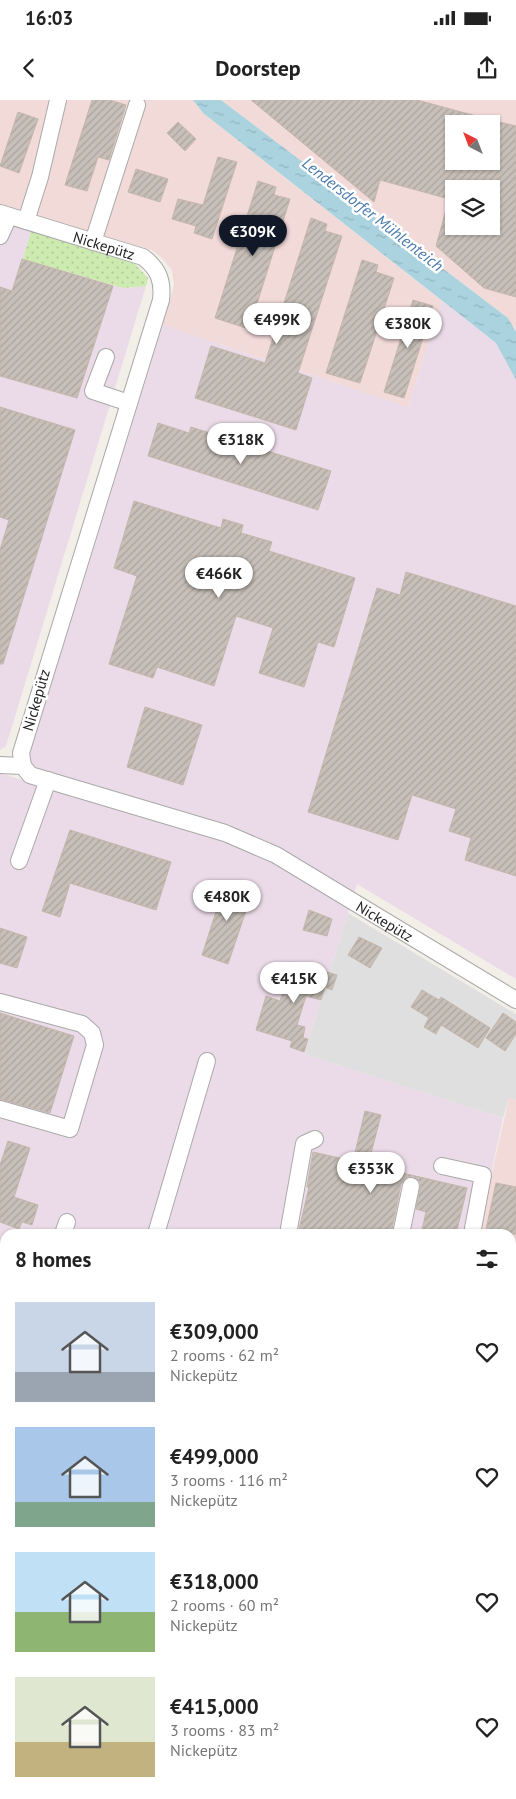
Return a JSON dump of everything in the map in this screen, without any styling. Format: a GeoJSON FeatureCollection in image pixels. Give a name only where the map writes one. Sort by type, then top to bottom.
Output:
{"type":"FeatureCollection","features":[{"type":"Feature","properties":{"kind":"street"},"geometry":{"type":"LineString","coordinates":[[26,221],[40,177],[58,100]]}},
{"type":"Feature","properties":{"kind":"street"},"geometry":{"type":"LineString","coordinates":[[93,242],[137,105]]}},
{"type":"Feature","properties":{"kind":"street"},"geometry":{"type":"LineString","coordinates":[[0,236],[5,214]]}},
{"type":"Feature","properties":{"kind":"street","name":"Nickepütz"},"geometry":{"type":"LineString","coordinates":[[5,214],[143,257],[159,273],[162,288],[161,300],[45,670],[21,753],[23,766],[30,775],[225,834],[276,855],[516,1000]]}},
{"type":"Feature","properties":{"kind":"street"},"geometry":{"type":"LineString","coordinates":[[106,357],[93,391],[129,403]]}},
{"type":"Feature","properties":{"kind":"street"},"geometry":{"type":"LineString","coordinates":[[0,765],[23,766]]}},
{"type":"Feature","properties":{"kind":"street"},"geometry":{"type":"LineString","coordinates":[[19,861],[48,780]]}},
{"type":"Feature","properties":{"kind":"street"},"geometry":{"type":"LineString","coordinates":[[0,1002],[82,1024],[92,1033],[95,1045],[70,1129],[0,1109]]}},
{"type":"Feature","properties":{"kind":"street"},"geometry":{"type":"LineString","coordinates":[[157,1229],[207,1061]]}},
{"type":"Feature","properties":{"kind":"street"},"geometry":{"type":"LineString","coordinates":[[289,1229],[304,1144],[315,1139]]}},
{"type":"Feature","properties":{"kind":"street"},"geometry":{"type":"LineString","coordinates":[[442,1166],[483,1175],[473,1229]]}},
{"type":"Feature","properties":{"kind":"street"},"geometry":{"type":"LineString","coordinates":[[402,1229],[411,1186]]}},
{"type":"Feature","properties":{"kind":"shaded area"},"geometry":{"type":"Polygon","coordinates":[[[0,100],[193,100],[203,113],[442,301],[408,407],[163,325],[174,285],[172,270],[152,250],[0,205],[0,100]]]}},
{"type":"Feature","properties":{"kind":"shaded area"},"geometry":{"type":"Polygon","coordinates":[[[221,100],[516,100],[516,332],[508,318],[221,100]]]}},
{"type":"Feature","properties":{"kind":"shaded area"},"geometry":{"type":"Polygon","coordinates":[[[0,221],[31,231],[23,259],[123,288],[146,286],[6,746],[0,750],[0,221]]]}},
{"type":"Feature","properties":{"kind":"shaded area"},"geometry":{"type":"Polygon","coordinates":[[[442,301],[496,343],[516,380],[516,979],[357,884],[304,1054],[503,1118],[479,1229],[0,1229],[0,773],[22,780],[163,325],[408,407],[442,301]]]}},
{"type":"Feature","properties":{"kind":"shaded area"},"geometry":{"type":"Polygon","coordinates":[[[348,913],[516,1014],[516,1100],[509,1098],[503,1118],[304,1054],[348,913]]]}},
{"type":"Feature","properties":{"kind":"shaded area"},"geometry":{"type":"Polygon","coordinates":[[[509,1098],[516,1100],[516,1229],[479,1229],[509,1098]]]}},
{"type":"Feature","properties":{"kind":"green space"},"geometry":{"type":"Polygon","coordinates":[[[31,231],[135,264],[148,278],[146,286],[123,288],[23,259],[31,231]]]}},
{"type":"Feature","properties":{"kind":"water"},"geometry":{"type":"Polygon","coordinates":[[[193,100],[221,100],[508,318],[516,332],[516,380],[496,343],[203,113],[193,100]]]}},
{"type":"Feature","properties":{"kind":"building"},"geometry":{"type":"Polygon","coordinates":[[[92,100],[110,100],[126,105],[109,160],[98,157],[87,191],[65,185],[92,100]]]}},
{"type":"Feature","properties":{"kind":"building"},"geometry":{"type":"Polygon","coordinates":[[[251,100],[417,100],[472,115],[445,115],[445,170],[500,170],[500,122],[516,126],[516,297],[484,288],[436,246],[445,213],[445,235],[500,235],[500,180],[445,180],[445,198],[380,180],[374,202],[251,100]]]}},
{"type":"Feature","properties":{"kind":"building"},"geometry":{"type":"Polygon","coordinates":[[[18,112],[38,119],[19,173],[0,166],[18,112]]]}},
{"type":"Feature","properties":{"kind":"building"},"geometry":{"type":"Polygon","coordinates":[[[178,122],[196,139],[185,151],[167,133],[178,122]]]}},
{"type":"Feature","properties":{"kind":"building"},"geometry":{"type":"Polygon","coordinates":[[[218,157],[237,162],[212,239],[194,233],[196,226],[172,219],[178,199],[203,205],[218,157]]]}},
{"type":"Feature","properties":{"kind":"building"},"geometry":{"type":"Polygon","coordinates":[[[136,169],[168,179],[160,202],[128,192],[136,169]]]}},
{"type":"Feature","properties":{"kind":"building"},"geometry":{"type":"Polygon","coordinates":[[[258,181],[276,187],[274,195],[290,199],[249,329],[215,318],[258,181]]]}},
{"type":"Feature","properties":{"kind":"building"},"geometry":{"type":"Polygon","coordinates":[[[311,218],[327,224],[325,231],[342,236],[298,373],[312,378],[296,430],[195,398],[211,346],[265,363],[311,218]]]}},
{"type":"Feature","properties":{"kind":"building"},"geometry":{"type":"Polygon","coordinates":[[[22,259],[113,286],[77,398],[0,376],[0,287],[12,291],[22,259]]]}},
{"type":"Feature","properties":{"kind":"building"},"geometry":{"type":"Polygon","coordinates":[[[362,260],[378,265],[376,272],[394,278],[360,383],[326,373],[362,260]]]}},
{"type":"Feature","properties":{"kind":"building"},"geometry":{"type":"Polygon","coordinates":[[[413,300],[433,306],[404,398],[384,392],[413,300]]]}},
{"type":"Feature","properties":{"kind":"building"},"geometry":{"type":"Polygon","coordinates":[[[0,407],[75,430],[3,664],[0,664],[0,550],[9,520],[0,517],[0,407]]]}},
{"type":"Feature","properties":{"kind":"building"},"geometry":{"type":"Polygon","coordinates":[[[158,423],[189,433],[191,427],[331,471],[318,510],[148,456],[158,423]]]}},
{"type":"Feature","properties":{"kind":"building"},"geometry":{"type":"Polygon","coordinates":[[[134,501],[221,528],[223,519],[243,525],[241,533],[272,542],[269,551],[355,578],[334,647],[318,642],[304,687],[259,673],[273,628],[236,616],[214,686],[157,667],[153,678],[109,664],[137,576],[114,568],[134,501]]]}},
{"type":"Feature","properties":{"kind":"building"},"geometry":{"type":"Polygon","coordinates":[[[406,572],[516,606],[516,876],[465,860],[471,838],[449,831],[456,809],[412,795],[398,840],[308,812],[377,588],[400,595],[406,572]]]}},
{"type":"Feature","properties":{"kind":"building"},"geometry":{"type":"Polygon","coordinates":[[[145,707],[202,725],[183,785],[127,767],[145,707]]]}},
{"type":"Feature","properties":{"kind":"building"},"geometry":{"type":"Polygon","coordinates":[[[70,830],[171,862],[156,910],[70,883],[60,917],[42,911],[70,830]]]}},
{"type":"Feature","properties":{"kind":"building"},"geometry":{"type":"Polygon","coordinates":[[[226,881],[253,890],[228,964],[202,955],[226,881]]]}},
{"type":"Feature","properties":{"kind":"building"},"geometry":{"type":"Polygon","coordinates":[[[309,910],[332,919],[327,936],[303,930],[309,910]]]}},
{"type":"Feature","properties":{"kind":"building"},"geometry":{"type":"Polygon","coordinates":[[[0,928],[27,937],[17,968],[0,963],[0,928]]]}},
{"type":"Feature","properties":{"kind":"building"},"geometry":{"type":"Polygon","coordinates":[[[359,937],[382,948],[370,968],[348,955],[359,937]]]}},
{"type":"Feature","properties":{"kind":"building"},"geometry":{"type":"Polygon","coordinates":[[[293,962],[337,975],[332,990],[325,987],[321,1000],[306,996],[297,1025],[305,1027],[303,1038],[308,1039],[304,1052],[290,1047],[292,1041],[256,1030],[266,996],[280,1001],[293,962]]]}},
{"type":"Feature","properties":{"kind":"building"},"geometry":{"type":"Polygon","coordinates":[[[422,990],[439,1000],[441,997],[490,1028],[478,1048],[441,1025],[436,1034],[424,1027],[429,1018],[411,1007],[422,990]]]}},
{"type":"Feature","properties":{"kind":"building"},"geometry":{"type":"Polygon","coordinates":[[[0,1013],[74,1036],[50,1113],[0,1099],[0,1013]]]}},
{"type":"Feature","properties":{"kind":"building"},"geometry":{"type":"Polygon","coordinates":[[[503,1013],[516,1022],[516,1034],[505,1051],[486,1038],[503,1013]]]}},
{"type":"Feature","properties":{"kind":"building"},"geometry":{"type":"Polygon","coordinates":[[[365,1111],[381,1115],[368,1165],[467,1188],[457,1229],[422,1229],[426,1212],[416,1209],[421,1183],[413,1176],[407,1177],[401,1184],[392,1229],[299,1229],[309,1187],[307,1187],[313,1152],[353,1161],[365,1111]]]}},
{"type":"Feature","properties":{"kind":"building"},"geometry":{"type":"Polygon","coordinates":[[[8,1141],[30,1148],[14,1197],[38,1205],[32,1225],[22,1222],[19,1229],[0,1222],[0,1165],[8,1141]]]}},
{"type":"Feature","properties":{"kind":"building"},"geometry":{"type":"Polygon","coordinates":[[[496,1183],[516,1187],[516,1229],[486,1229],[496,1183]]]}},
{"type":"Feature","properties":{"kind":"water label","name":"Lendersdorfer Mühlenteich"},"geometry":{"type":"Point","coordinates":[373,214]}}]}
